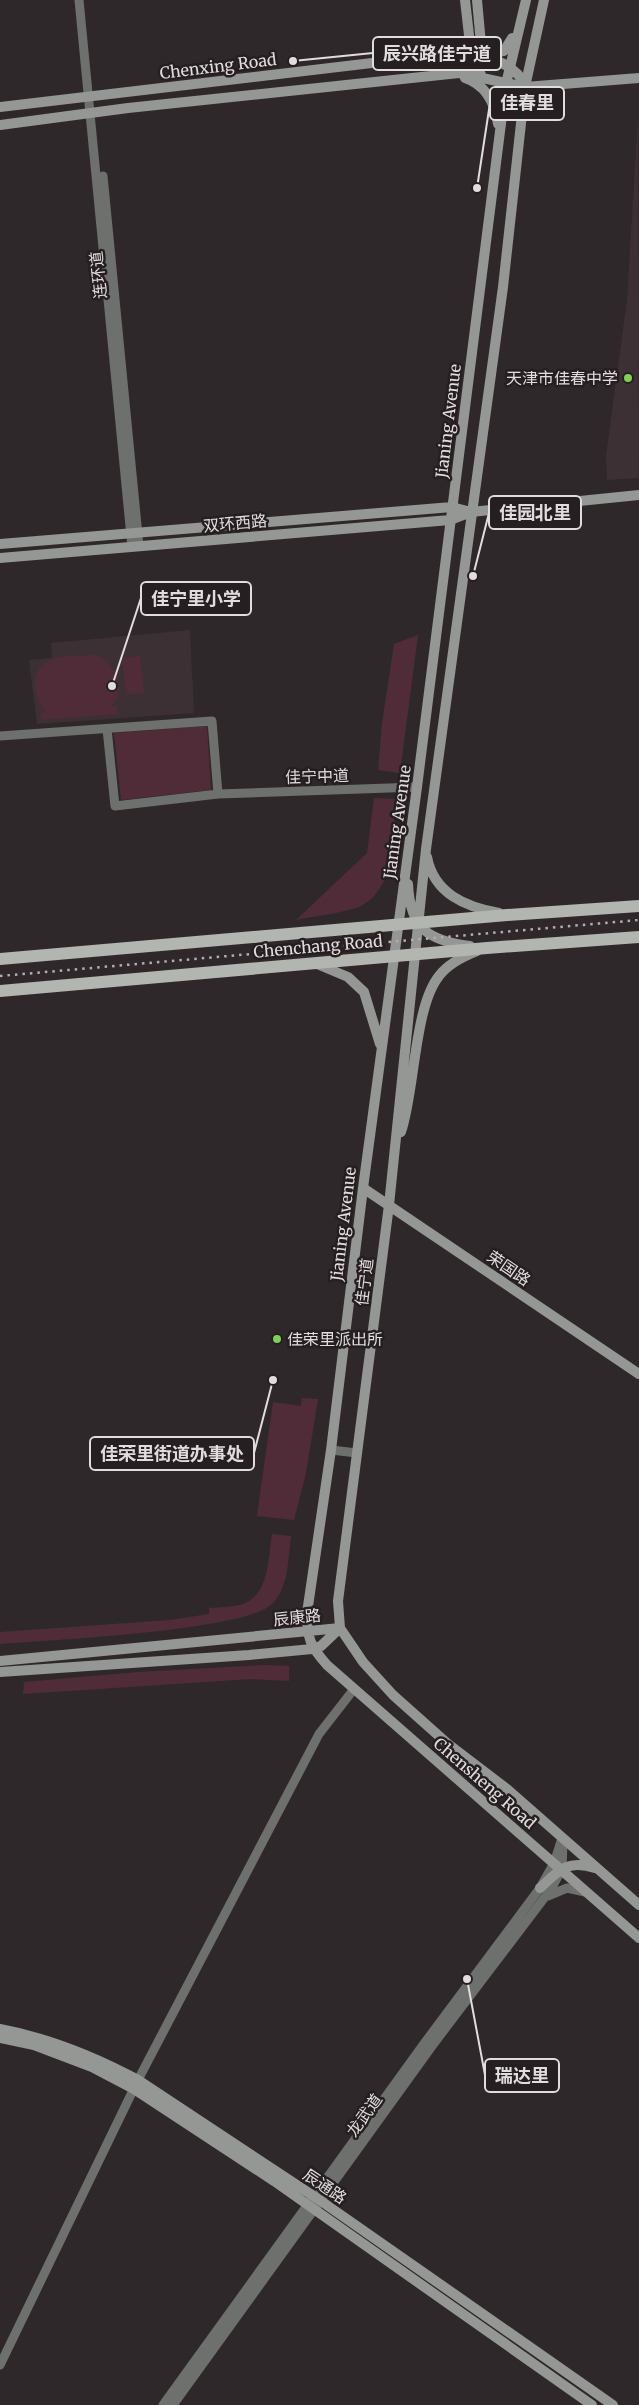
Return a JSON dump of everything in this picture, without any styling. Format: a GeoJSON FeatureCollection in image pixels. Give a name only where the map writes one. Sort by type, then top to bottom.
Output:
{"type":"FeatureCollection","features":[{"type":"Feature","properties":{"kind":"main road"},"geometry":{"type":"LineString","coordinates":[[466,0],[471,53],[482,77]]}},
{"type":"Feature","properties":{"kind":"main road"},"geometry":{"type":"LineString","coordinates":[[477,0],[481,38],[486,56],[482,77]]}},
{"type":"Feature","properties":{"kind":"main road","name":"Jianing Avenue"},"geometry":{"type":"LineString","coordinates":[[312,1649],[307,1632],[307,1613],[417,787],[507,75],[526,0]]}},
{"type":"Feature","properties":{"kind":"main road","name":"Jianing Avenue"},"geometry":{"type":"LineString","coordinates":[[394,1152],[426,849],[503,286],[525,83],[544,0]]}},
{"type":"Feature","properties":{"kind":"main road"},"geometry":{"type":"LineString","coordinates":[[486,56],[504,51],[520,22]]}},
{"type":"Feature","properties":{"kind":"main road","name":"Chenxing Road"},"geometry":{"type":"LineString","coordinates":[[0,107],[471,53],[486,56],[507,75],[525,83]]}},
{"type":"Feature","properties":{"kind":"main road","name":"Chenxing Road"},"geometry":{"type":"LineString","coordinates":[[0,125],[450,74],[468,73],[482,77],[507,75],[515,70],[525,83]]}},
{"type":"Feature","properties":{"kind":"main road"},"geometry":{"type":"LineString","coordinates":[[450,74],[475,82],[487,92],[494,105],[500,137]]}},
{"type":"Feature","properties":{"kind":"main road"},"geometry":{"type":"LineString","coordinates":[[525,83],[541,86],[639,78]]}},
{"type":"Feature","properties":{"kind":"main road"},"geometry":{"type":"LineString","coordinates":[[0,544],[452,507],[471,512],[639,496]]}},
{"type":"Feature","properties":{"kind":"main road","name":"双环西路"},"geometry":{"type":"LineString","coordinates":[[0,558],[450,520],[471,512]]}},
{"type":"Feature","properties":{"kind":"main road"},"geometry":{"type":"LineString","coordinates":[[426,849],[430,868],[444,890],[472,906],[507,915]]}},
{"type":"Feature","properties":{"kind":"main road"},"geometry":{"type":"LineString","coordinates":[[407,861],[410,905],[418,924],[426,933],[439,940],[487,948]]}},
{"type":"Feature","properties":{"kind":"main road","name":"Chenchang Road"},"geometry":{"type":"LineString","coordinates":[[0,959],[140,945],[639,906]]}},
{"type":"Feature","properties":{"kind":"main road","name":"Chenchang Road"},"geometry":{"type":"LineString","coordinates":[[0,991],[314,962],[639,937]]}},
{"type":"Feature","properties":{"kind":"main road"},"geometry":{"type":"LineString","coordinates":[[394,1152],[407,1110],[423,1016],[433,986],[439,976],[452,964],[468,955],[487,948]]}},
{"type":"Feature","properties":{"kind":"main road"},"geometry":{"type":"LineString","coordinates":[[314,962],[348,977],[364,992],[381,1048]]}},
{"type":"Feature","properties":{"kind":"main road","name":"佳宁道"},"geometry":{"type":"LineString","coordinates":[[340,1628],[338,1601],[389,1205],[394,1152]]}},
{"type":"Feature","properties":{"kind":"main road","name":"荣国路"},"geometry":{"type":"LineString","coordinates":[[363,1188],[639,1374]]}},
{"type":"Feature","properties":{"kind":"main road","name":"辰康路"},"geometry":{"type":"LineString","coordinates":[[0,1661],[340,1628]]}},
{"type":"Feature","properties":{"kind":"main road","name":"辰康路"},"geometry":{"type":"LineString","coordinates":[[0,1672],[312,1649],[321,1646],[340,1628]]}},
{"type":"Feature","properties":{"kind":"main road","name":"Chensheng Road"},"geometry":{"type":"LineString","coordinates":[[340,1628],[363,1662],[393,1695],[448,1744],[506,1789],[639,1905]]}},
{"type":"Feature","properties":{"kind":"main road","name":"Chensheng Road"},"geometry":{"type":"LineString","coordinates":[[312,1649],[354,1689],[639,1938]]}},
{"type":"Feature","properties":{"kind":"main road"},"geometry":{"type":"LineString","coordinates":[[540,1888],[558,1866],[580,1864],[598,1869]]}},
{"type":"Feature","properties":{"kind":"main road","name":"辰通路"},"geometry":{"type":"LineString","coordinates":[[0,2028],[75,2051],[106,2064],[314,2202],[613,2405]]}},
{"type":"Feature","properties":{"kind":"main road","name":"辰通路"},"geometry":{"type":"LineString","coordinates":[[0,2038],[34,2045],[136,2085]]}},
{"type":"Feature","properties":{"kind":"main road","name":"辰通路"},"geometry":{"type":"LineString","coordinates":[[314,2202],[592,2405]]}},
{"type":"Feature","properties":{"kind":"street"},"geometry":{"type":"LineString","coordinates":[[79,0],[92,96]]}},
{"type":"Feature","properties":{"kind":"street","name":"连环道"},"geometry":{"type":"LineString","coordinates":[[85,0],[92,96],[135,547]]}},
{"type":"Feature","properties":{"kind":"street"},"geometry":{"type":"LineString","coordinates":[[0,736],[212,721],[218,794]]}},
{"type":"Feature","properties":{"kind":"street","name":"佳宁中道"},"geometry":{"type":"LineString","coordinates":[[107,729],[115,806],[218,794],[417,787]]}},
{"type":"Feature","properties":{"kind":"street"},"geometry":{"type":"LineString","coordinates":[[330,1450],[357,1452]]}},
{"type":"Feature","properties":{"kind":"street"},"geometry":{"type":"LineString","coordinates":[[0,2365],[136,2085],[319,1734],[354,1689]]}},
{"type":"Feature","properties":{"kind":"street","name":"龙武道"},"geometry":{"type":"LineString","coordinates":[[173,2405],[314,2202],[542,1901],[558,1866],[564,1845],[562,1838]]}},
{"type":"Feature","properties":{"kind":"street"},"geometry":{"type":"LineString","coordinates":[[163,2405],[314,2202],[540,1888]]}},
{"type":"Feature","properties":{"kind":"street"},"geometry":{"type":"LineString","coordinates":[[542,1901],[561,1889],[574,1888],[589,1893]]}},
{"type":"Feature","properties":{"kind":"shaded area","name":"天津市佳春中学"},"geometry":{"type":"Polygon","coordinates":[[[638,119],[639,478],[607,480],[606,456],[627,300],[638,119]]]}},
{"type":"Feature","properties":{"kind":"shaded area"},"geometry":{"type":"Polygon","coordinates":[[[190,630],[194,713],[37,724],[29,660],[52,658],[51,643],[190,630]]]}},
{"type":"Feature","properties":{"kind":"shaded area"},"geometry":{"type":"Polygon","coordinates":[[[418,635],[400,773],[378,770],[382,723],[394,644],[418,635]]]}},
{"type":"Feature","properties":{"kind":"shaded area"},"geometry":{"type":"Polygon","coordinates":[[[96,655],[109,664],[117,677],[119,692],[111,706],[117,706],[118,714],[41,720],[40,713],[47,712],[41,706],[35,681],[41,666],[47,661],[56,658],[96,655]]]}},
{"type":"Feature","properties":{"kind":"shaded area"},"geometry":{"type":"Polygon","coordinates":[[[140,656],[144,693],[126,695],[122,658],[140,656]]]}},
{"type":"Feature","properties":{"kind":"shaded area"},"geometry":{"type":"Polygon","coordinates":[[[207,726],[211,790],[121,800],[114,733],[207,726]]]}},
{"type":"Feature","properties":{"kind":"shaded area"},"geometry":{"type":"Polygon","coordinates":[[[374,798],[396,799],[390,862],[386,877],[379,890],[369,901],[356,908],[296,920],[367,853],[374,798]]]}},
{"type":"Feature","properties":{"kind":"shaded area"},"geometry":{"type":"Polygon","coordinates":[[[302,1398],[318,1399],[306,1473],[294,1520],[257,1516],[273,1402],[301,1406],[302,1398]]]}},
{"type":"Feature","properties":{"kind":"shaded area"},"geometry":{"type":"Polygon","coordinates":[[[272,1534],[291,1536],[285,1581],[278,1597],[272,1604],[254,1613],[224,1621],[143,1633],[0,1644],[0,1632],[170,1620],[209,1614],[209,1608],[240,1605],[250,1601],[257,1594],[266,1575],[272,1534]]]}},
{"type":"Feature","properties":{"kind":"shaded area"},"geometry":{"type":"Polygon","coordinates":[[[265,1665],[289,1666],[289,1681],[251,1679],[23,1694],[24,1682],[138,1672],[265,1665]]]}},
{"type":"Feature","properties":{"kind":"railway"},"geometry":{"type":"LineString","coordinates":[[0,976],[639,920]]}},
{"type":"Feature","properties":{"kind":"place","name":"辰兴路佳宁道"},"geometry":{"type":"Point","coordinates":[293,61]}},
{"type":"Feature","properties":{"kind":"place","name":"佳春里"},"geometry":{"type":"Point","coordinates":[477,188]}},
{"type":"Feature","properties":{"kind":"place","name":"天津市佳春中学"},"geometry":{"type":"Point","coordinates":[628,378]}},
{"type":"Feature","properties":{"kind":"place","name":"佳园北里"},"geometry":{"type":"Point","coordinates":[473,576]}},
{"type":"Feature","properties":{"kind":"place","name":"佳宁里小学"},"geometry":{"type":"Point","coordinates":[112,686]}},
{"type":"Feature","properties":{"kind":"place","name":"佳荣里派出所"},"geometry":{"type":"Point","coordinates":[277,1339]}},
{"type":"Feature","properties":{"kind":"place","name":"佳荣里街道办事处"},"geometry":{"type":"Point","coordinates":[273,1380]}},
{"type":"Feature","properties":{"kind":"place","name":"瑞达里"},"geometry":{"type":"Point","coordinates":[467,1979]}}]}
